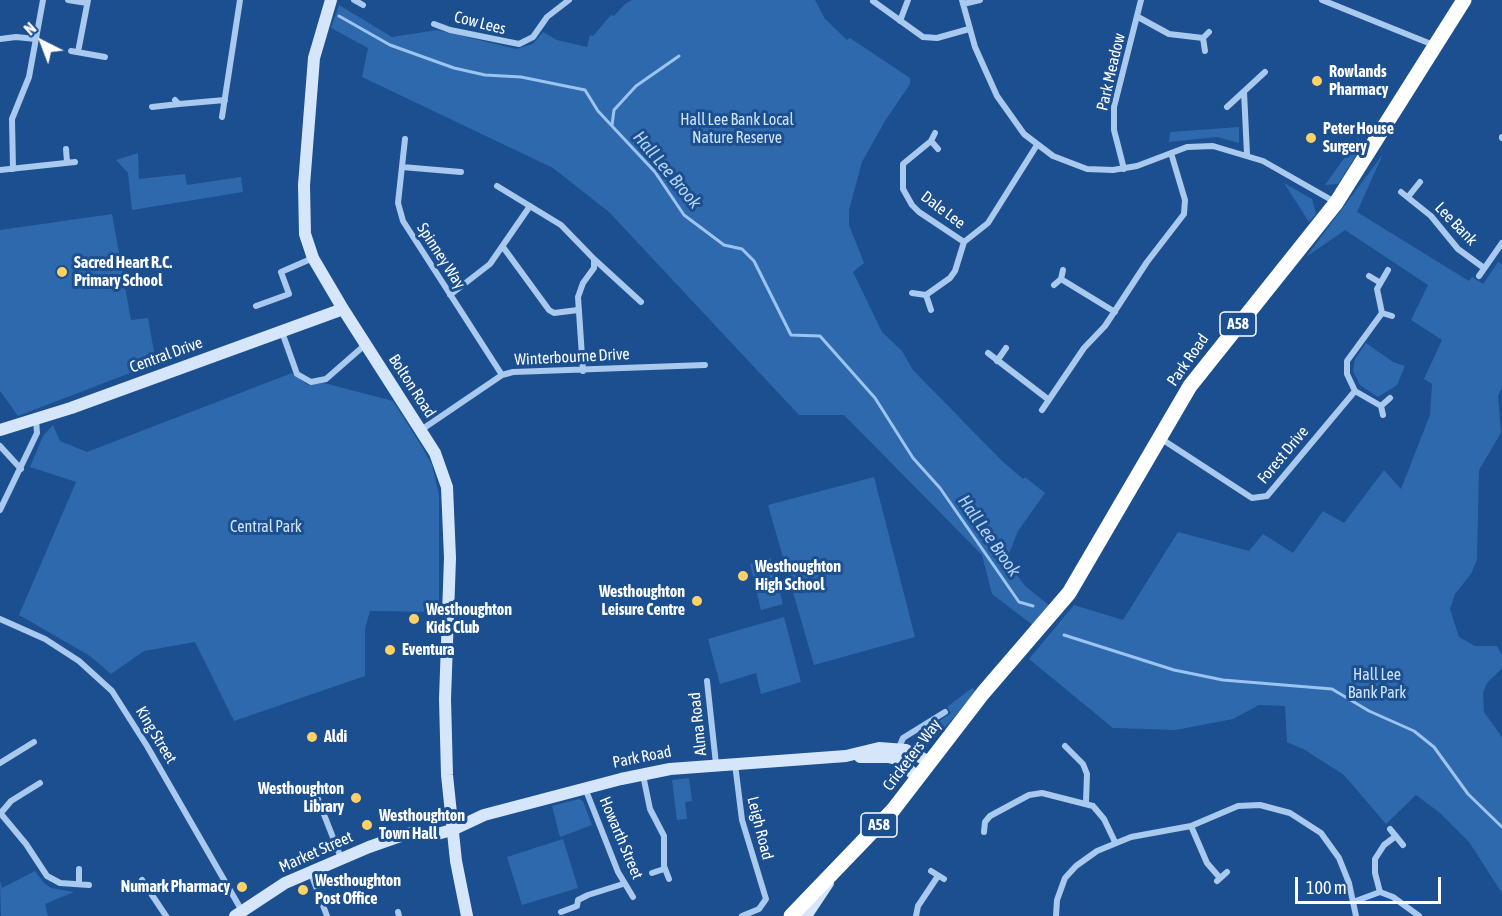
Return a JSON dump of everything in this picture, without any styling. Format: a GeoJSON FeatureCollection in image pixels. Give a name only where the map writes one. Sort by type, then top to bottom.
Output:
{"type":"FeatureCollection","features":[{"type":"Feature","properties":{"kind":"highway","name":"Park Road"},"geometry":{"type":"LineString","coordinates":[[967,714],[1069,593],[1159,437],[1208,361],[1336,203],[1464,0]]}},
{"type":"Feature","properties":{"kind":"highway","name":"Cricketers Way"},"geometry":{"type":"LineString","coordinates":[[791,916],[893,810],[967,714]]}},
{"type":"Feature","properties":{"kind":"highway","name":"Cricketers Way"},"geometry":{"type":"LineString","coordinates":[[778,916],[836,869]]}},
{"type":"Feature","properties":{"kind":"street"},"geometry":{"type":"LineString","coordinates":[[13,169],[12,119],[30,77],[42,0]]}},
{"type":"Feature","properties":{"kind":"street"},"geometry":{"type":"LineString","coordinates":[[68,0],[87,2],[75,52],[105,57]]}},
{"type":"Feature","properties":{"kind":"street"},"geometry":{"type":"LineString","coordinates":[[222,117],[240,0]]}},
{"type":"Feature","properties":{"kind":"street","name":"Bolton Road"},"geometry":{"type":"LineString","coordinates":[[331,0],[319,33],[310,90],[303,213],[305,234],[313,258],[343,309],[441,464],[449,499],[449,593],[445,699],[449,806],[467,916]]}},
{"type":"Feature","properties":{"kind":"street","name":"Cow Lees"},"geometry":{"type":"LineString","coordinates":[[440,18],[436,25],[519,44],[533,37],[547,17],[569,0]]}},
{"type":"Feature","properties":{"kind":"street"},"geometry":{"type":"LineString","coordinates":[[900,21],[908,0]]}},
{"type":"Feature","properties":{"kind":"street"},"geometry":{"type":"LineString","coordinates":[[980,0],[963,2],[969,29],[997,96],[1015,124],[1036,145],[1068,164],[1102,170],[1124,169],[1199,146],[1247,154],[1293,176],[1336,203]]}},
{"type":"Feature","properties":{"kind":"street","name":"Park Meadow"},"geometry":{"type":"LineString","coordinates":[[1124,169],[1114,130],[1114,107],[1142,0]]}},
{"type":"Feature","properties":{"kind":"street"},"geometry":{"type":"LineString","coordinates":[[1322,0],[1436,47]]}},
{"type":"Feature","properties":{"kind":"street"},"geometry":{"type":"LineString","coordinates":[[873,1],[923,37],[937,38],[969,29]]}},
{"type":"Feature","properties":{"kind":"street","name":"Park Meadow"},"geometry":{"type":"LineString","coordinates":[[1138,17],[1169,34],[1203,38]]}},
{"type":"Feature","properties":{"kind":"street"},"geometry":{"type":"LineString","coordinates":[[1205,51],[1203,38],[1209,32]]}},
{"type":"Feature","properties":{"kind":"street"},"geometry":{"type":"LineString","coordinates":[[0,39],[16,37],[36,39]]}},
{"type":"Feature","properties":{"kind":"street"},"geometry":{"type":"LineString","coordinates":[[1227,107],[1265,72]]}},
{"type":"Feature","properties":{"kind":"street"},"geometry":{"type":"LineString","coordinates":[[1244,92],[1247,154]]}},
{"type":"Feature","properties":{"kind":"street"},"geometry":{"type":"LineString","coordinates":[[152,107],[177,102],[225,100]]}},
{"type":"Feature","properties":{"kind":"street","name":"Dale Lee"},"geometry":{"type":"LineString","coordinates":[[935,132],[931,141],[903,164],[903,189],[912,206],[964,242]]}},
{"type":"Feature","properties":{"kind":"street","name":"Spinney Way"},"geometry":{"type":"LineString","coordinates":[[405,139],[398,202],[403,221],[502,375]]}},
{"type":"Feature","properties":{"kind":"street"},"geometry":{"type":"LineString","coordinates":[[931,141],[938,149]]}},
{"type":"Feature","properties":{"kind":"street","name":"Dale Lee"},"geometry":{"type":"LineString","coordinates":[[926,295],[950,278],[964,242],[988,223],[1036,145]]}},
{"type":"Feature","properties":{"kind":"street"},"geometry":{"type":"LineString","coordinates":[[66,149],[67,162]]}},
{"type":"Feature","properties":{"kind":"street"},"geometry":{"type":"LineString","coordinates":[[1042,410],[1084,348],[1114,312],[1147,262],[1184,214],[1185,200],[1171,153]]}},
{"type":"Feature","properties":{"kind":"street"},"geometry":{"type":"LineString","coordinates":[[0,170],[75,162]]}},
{"type":"Feature","properties":{"kind":"street"},"geometry":{"type":"LineString","coordinates":[[402,167],[461,172]]}},
{"type":"Feature","properties":{"kind":"street"},"geometry":{"type":"LineString","coordinates":[[1408,197],[1420,182]]}},
{"type":"Feature","properties":{"kind":"street"},"geometry":{"type":"LineString","coordinates":[[497,186],[571,232],[594,259],[641,302]]}},
{"type":"Feature","properties":{"kind":"street","name":"Lee Bank"},"geometry":{"type":"LineString","coordinates":[[1401,192],[1431,216],[1458,249],[1484,268]]}},
{"type":"Feature","properties":{"kind":"street"},"geometry":{"type":"LineString","coordinates":[[450,295],[490,264],[530,206]]}},
{"type":"Feature","properties":{"kind":"street","name":"Lee Bank"},"geometry":{"type":"LineString","coordinates":[[1479,276],[1502,243]]}},
{"type":"Feature","properties":{"kind":"street"},"geometry":{"type":"LineString","coordinates":[[503,247],[549,310],[554,313],[578,310]]}},
{"type":"Feature","properties":{"kind":"street"},"geometry":{"type":"LineString","coordinates":[[256,306],[289,294],[281,272],[313,258]]}},
{"type":"Feature","properties":{"kind":"street"},"geometry":{"type":"LineString","coordinates":[[583,371],[578,310],[580,289],[594,268],[594,259]]}},
{"type":"Feature","properties":{"kind":"street"},"geometry":{"type":"LineString","coordinates":[[1054,285],[1061,279],[1063,270]]}},
{"type":"Feature","properties":{"kind":"street"},"geometry":{"type":"LineString","coordinates":[[1382,313],[1377,296],[1379,282],[1388,270]]}},
{"type":"Feature","properties":{"kind":"street"},"geometry":{"type":"LineString","coordinates":[[1369,276],[1379,282]]}},
{"type":"Feature","properties":{"kind":"street"},"geometry":{"type":"LineString","coordinates":[[1061,279],[1114,312]]}},
{"type":"Feature","properties":{"kind":"street"},"geometry":{"type":"LineString","coordinates":[[912,293],[926,295],[931,310]]}},
{"type":"Feature","properties":{"kind":"street","name":"Central Drive"},"geometry":{"type":"LineString","coordinates":[[0,430],[343,309]]}},
{"type":"Feature","properties":{"kind":"street"},"geometry":{"type":"LineString","coordinates":[[1382,313],[1392,316]]}},
{"type":"Feature","properties":{"kind":"street"},"geometry":{"type":"LineString","coordinates":[[1382,313],[1347,360],[1347,374],[1355,391],[1381,406],[1383,415]]}},
{"type":"Feature","properties":{"kind":"street"},"geometry":{"type":"LineString","coordinates":[[282,332],[297,374],[309,382],[322,381],[341,368],[366,344]]}},
{"type":"Feature","properties":{"kind":"street"},"geometry":{"type":"LineString","coordinates":[[997,361],[1006,348]]}},
{"type":"Feature","properties":{"kind":"street"},"geometry":{"type":"LineString","coordinates":[[988,353],[1050,400]]}},
{"type":"Feature","properties":{"kind":"street","name":"Winterbourne Drive"},"geometry":{"type":"LineString","coordinates":[[421,430],[502,375],[513,372],[705,365]]}},
{"type":"Feature","properties":{"kind":"street","name":"Forest Drive"},"geometry":{"type":"LineString","coordinates":[[1159,437],[1252,498],[1262,498],[1272,492],[1355,391]]}},
{"type":"Feature","properties":{"kind":"street"},"geometry":{"type":"LineString","coordinates":[[1381,406],[1390,398]]}},
{"type":"Feature","properties":{"kind":"street"},"geometry":{"type":"LineString","coordinates":[[0,510],[37,433],[36,419]]}},
{"type":"Feature","properties":{"kind":"street"},"geometry":{"type":"LineString","coordinates":[[0,446],[21,469]]}},
{"type":"Feature","properties":{"kind":"street","name":"King Street"},"geometry":{"type":"LineString","coordinates":[[0,619],[45,639],[79,661],[112,691],[132,719],[238,913]]}},
{"type":"Feature","properties":{"kind":"street","name":"Alma Road"},"geometry":{"type":"LineString","coordinates":[[707,681],[716,764]]}},
{"type":"Feature","properties":{"kind":"street"},"geometry":{"type":"LineString","coordinates":[[918,778],[896,754],[903,738],[945,712]]}},
{"type":"Feature","properties":{"kind":"street"},"geometry":{"type":"LineString","coordinates":[[924,727],[928,734]]}},
{"type":"Feature","properties":{"kind":"street"},"geometry":{"type":"LineString","coordinates":[[0,763],[34,742]]}},
{"type":"Feature","properties":{"kind":"street"},"geometry":{"type":"LineString","coordinates":[[1065,746],[1083,764],[1087,774],[1086,802]]}},
{"type":"Feature","properties":{"kind":"street","name":"Park Road"},"geometry":{"type":"LineString","coordinates":[[452,830],[483,815],[643,774],[716,764],[846,756],[879,748],[930,762]]}},
{"type":"Feature","properties":{"kind":"street","name":"Leigh Road"},"geometry":{"type":"LineString","coordinates":[[735,764],[742,820],[766,899],[759,909],[742,916]]}},
{"type":"Feature","properties":{"kind":"street"},"geometry":{"type":"LineString","coordinates":[[643,774],[650,809],[664,836],[664,869],[669,879]]}},
{"type":"Feature","properties":{"kind":"street"},"geometry":{"type":"LineString","coordinates":[[40,783],[11,801],[0,814],[26,844],[47,876],[60,883],[89,885]]}},
{"type":"Feature","properties":{"kind":"street","name":"Howarth Street"},"geometry":{"type":"LineString","coordinates":[[585,788],[623,884],[633,897]]}},
{"type":"Feature","properties":{"kind":"street"},"geometry":{"type":"LineString","coordinates":[[314,789],[342,858]]}},
{"type":"Feature","properties":{"kind":"street"},"geometry":{"type":"LineString","coordinates":[[984,832],[985,822],[990,816],[1034,793],[1086,802],[1104,819],[1115,842]]}},
{"type":"Feature","properties":{"kind":"street"},"geometry":{"type":"LineString","coordinates":[[1056,916],[1061,885],[1070,871],[1088,856],[1115,842],[1191,826],[1238,806],[1260,805],[1290,813],[1313,826],[1333,848],[1345,872],[1356,916]]}},
{"type":"Feature","properties":{"kind":"street"},"geometry":{"type":"LineString","coordinates":[[1191,826],[1218,880],[1227,872]]}},
{"type":"Feature","properties":{"kind":"street"},"geometry":{"type":"LineString","coordinates":[[1390,829],[1403,845]]}},
{"type":"Feature","properties":{"kind":"street","name":"Market Street"},"geometry":{"type":"LineString","coordinates":[[238,913],[276,888],[342,858],[409,833],[437,834],[452,830]]}},
{"type":"Feature","properties":{"kind":"street"},"geometry":{"type":"LineString","coordinates":[[1380,892],[1375,873],[1375,859],[1384,845],[1396,836]]}},
{"type":"Feature","properties":{"kind":"street"},"geometry":{"type":"LineString","coordinates":[[79,869],[79,884]]}},
{"type":"Feature","properties":{"kind":"street"},"geometry":{"type":"LineString","coordinates":[[652,873],[664,869]]}},
{"type":"Feature","properties":{"kind":"street"},"geometry":{"type":"LineString","coordinates":[[806,916],[836,869]]}},
{"type":"Feature","properties":{"kind":"street"},"geometry":{"type":"LineString","coordinates":[[310,871],[327,916]]}},
{"type":"Feature","properties":{"kind":"street"},"geometry":{"type":"LineString","coordinates":[[916,916],[918,906],[941,877],[931,871]]}},
{"type":"Feature","properties":{"kind":"street"},"geometry":{"type":"LineString","coordinates":[[142,879],[165,916]]}},
{"type":"Feature","properties":{"kind":"street"},"geometry":{"type":"LineString","coordinates":[[561,912],[577,906],[578,900],[588,895],[623,884]]}},
{"type":"Feature","properties":{"kind":"street"},"geometry":{"type":"LineString","coordinates":[[1353,902],[1380,892],[1393,897],[1419,916]]}},
{"type":"Feature","properties":{"kind":"green space","name":"Hall Lee Bank Local Nature Reserve"},"geometry":{"type":"Polygon","coordinates":[[[632,0],[815,0],[825,19],[847,40],[850,38],[910,78],[910,84],[885,121],[862,162],[849,210],[849,225],[864,263],[853,272],[882,332],[902,351],[913,370],[1002,461],[1023,479],[1025,477],[1045,493],[1018,531],[1009,554],[1017,575],[1025,586],[1050,606],[1034,626],[992,594],[982,555],[844,415],[799,415],[609,212],[553,168],[362,77],[368,48],[331,28],[339,5],[392,37],[437,30],[516,49],[533,44],[543,32],[557,40],[587,47],[590,35],[593,36],[611,15],[614,16],[632,0]]]}},
{"type":"Feature","properties":{"kind":"green space"},"geometry":{"type":"Polygon","coordinates":[[[1239,127],[1239,143],[1217,137],[1169,142],[1170,132],[1239,127]]]}},
{"type":"Feature","properties":{"kind":"green space"},"geometry":{"type":"Polygon","coordinates":[[[1358,139],[1364,143],[1338,184],[1325,185],[1358,139]]]}},
{"type":"Feature","properties":{"kind":"green space"},"geometry":{"type":"Polygon","coordinates":[[[138,153],[139,179],[185,174],[187,185],[241,177],[243,192],[132,210],[128,173],[116,160],[138,153]]]}},
{"type":"Feature","properties":{"kind":"green space","name":"Hall Lee Bank Park"},"geometry":{"type":"Polygon","coordinates":[[[1383,154],[1357,212],[1469,281],[1472,277],[1483,284],[1498,262],[1502,265],[1502,387],[1498,396],[1501,433],[1479,470],[1477,560],[1471,574],[1455,594],[1450,609],[1459,637],[1475,646],[1497,646],[1502,655],[1502,668],[1487,683],[1483,693],[1484,712],[1502,737],[1502,893],[1469,842],[1440,813],[1416,795],[1386,824],[1344,775],[1305,750],[1287,742],[1285,706],[1259,705],[1233,719],[1176,730],[1113,728],[1029,659],[1074,605],[1123,620],[1178,532],[1249,551],[1263,534],[1293,553],[1323,511],[1344,523],[1384,470],[1401,489],[1430,415],[1432,384],[1424,379],[1442,340],[1411,320],[1428,285],[1345,230],[1306,257],[1383,154]]]}},
{"type":"Feature","properties":{"kind":"green space"},"geometry":{"type":"Polygon","coordinates":[[[1284,183],[1312,199],[1316,214],[1309,222],[1284,183]]]}},
{"type":"Feature","properties":{"kind":"green space","name":"Sacred Heart R.C. Primary School"},"geometry":{"type":"Polygon","coordinates":[[[112,214],[131,320],[148,318],[156,363],[18,416],[0,391],[0,230],[112,214]]]}},
{"type":"Feature","properties":{"kind":"green space"},"geometry":{"type":"Polygon","coordinates":[[[1366,343],[1393,362],[1405,366],[1397,385],[1378,397],[1360,385],[1353,371],[1355,359],[1366,343]]]}},
{"type":"Feature","properties":{"kind":"green space","name":"Central Park"},"geometry":{"type":"Polygon","coordinates":[[[292,373],[308,385],[324,383],[393,401],[422,447],[432,465],[439,495],[439,612],[370,611],[365,629],[365,676],[234,721],[195,642],[144,651],[111,674],[90,656],[19,615],[76,482],[30,467],[43,436],[53,425],[60,441],[87,452],[292,373]]]}},
{"type":"Feature","properties":{"kind":"green space"},"geometry":{"type":"Polygon","coordinates":[[[874,477],[915,637],[814,665],[768,505],[874,477]]]}},
{"type":"Feature","properties":{"kind":"green space"},"geometry":{"type":"Polygon","coordinates":[[[771,558],[783,604],[761,610],[750,564],[771,558]]]}},
{"type":"Feature","properties":{"kind":"green space"},"geometry":{"type":"Polygon","coordinates":[[[784,617],[801,682],[761,694],[756,673],[720,684],[708,639],[784,617]]]}},
{"type":"Feature","properties":{"kind":"green space"},"geometry":{"type":"Polygon","coordinates":[[[972,688],[976,691],[949,723],[928,744],[920,744],[922,733],[926,738],[933,734],[931,729],[933,725],[951,713],[947,707],[972,688]]]}},
{"type":"Feature","properties":{"kind":"green space"},"geometry":{"type":"Polygon","coordinates":[[[689,778],[692,801],[685,802],[687,819],[677,820],[672,780],[689,778]]]}},
{"type":"Feature","properties":{"kind":"green space"},"geometry":{"type":"Polygon","coordinates":[[[579,799],[583,801],[592,825],[560,837],[552,806],[579,799]]]}},
{"type":"Feature","properties":{"kind":"green space"},"geometry":{"type":"Polygon","coordinates":[[[563,839],[578,888],[522,905],[507,857],[563,839]]]}},
{"type":"Feature","properties":{"kind":"green space"},"geometry":{"type":"Polygon","coordinates":[[[35,871],[51,888],[74,892],[45,904],[48,916],[1,916],[0,881],[2,888],[35,871]]]}},
{"type":"Feature","properties":{"kind":"waterway","name":"Hall Lee Brook"},"geometry":{"type":"LineString","coordinates":[[339,16],[390,45],[454,68],[485,75],[521,77],[585,90],[598,111],[655,172],[684,215],[724,245],[742,249],[754,261],[791,335],[820,336],[875,398],[913,458],[940,488],[1019,602],[1033,606]]}},
{"type":"Feature","properties":{"kind":"waterway"},"geometry":{"type":"LineString","coordinates":[[612,125],[614,110],[636,86],[679,56]]}},
{"type":"Feature","properties":{"kind":"waterway","name":"Hall Lee Brook"},"geometry":{"type":"LineString","coordinates":[[1064,635],[1174,670],[1223,680],[1332,689],[1369,711],[1414,731],[1434,747],[1468,794],[1502,827]]}},
{"type":"Feature","properties":{"kind":"place","name":"Rowlands Pharmacy"},"geometry":{"type":"Point","coordinates":[1317,81]}},
{"type":"Feature","properties":{"kind":"place","name":"Peter House Surgery"},"geometry":{"type":"Point","coordinates":[1311,138]}},
{"type":"Feature","properties":{"kind":"place","name":"Sacred Heart R.C. Primary School"},"geometry":{"type":"Point","coordinates":[62,272]}},
{"type":"Feature","properties":{"kind":"place","name":"Westhoughton High School"},"geometry":{"type":"Point","coordinates":[743,576]}},
{"type":"Feature","properties":{"kind":"place","name":"Westhoughton Leisure Centre"},"geometry":{"type":"Point","coordinates":[697,601]}},
{"type":"Feature","properties":{"kind":"place","name":"Westhoughton Kids Club"},"geometry":{"type":"Point","coordinates":[414,619]}},
{"type":"Feature","properties":{"kind":"place","name":"Eventura"},"geometry":{"type":"Point","coordinates":[390,650]}},
{"type":"Feature","properties":{"kind":"place","name":"Aldi"},"geometry":{"type":"Point","coordinates":[312,737]}},
{"type":"Feature","properties":{"kind":"place","name":"Westhoughton Library"},"geometry":{"type":"Point","coordinates":[356,798]}},
{"type":"Feature","properties":{"kind":"place","name":"Westhoughton Town Hall"},"geometry":{"type":"Point","coordinates":[367,825]}},
{"type":"Feature","properties":{"kind":"place","name":"Numark Pharmacy"},"geometry":{"type":"Point","coordinates":[242,887]}},
{"type":"Feature","properties":{"kind":"place","name":"Westhoughton Post Office"},"geometry":{"type":"Point","coordinates":[303,890]}}]}
